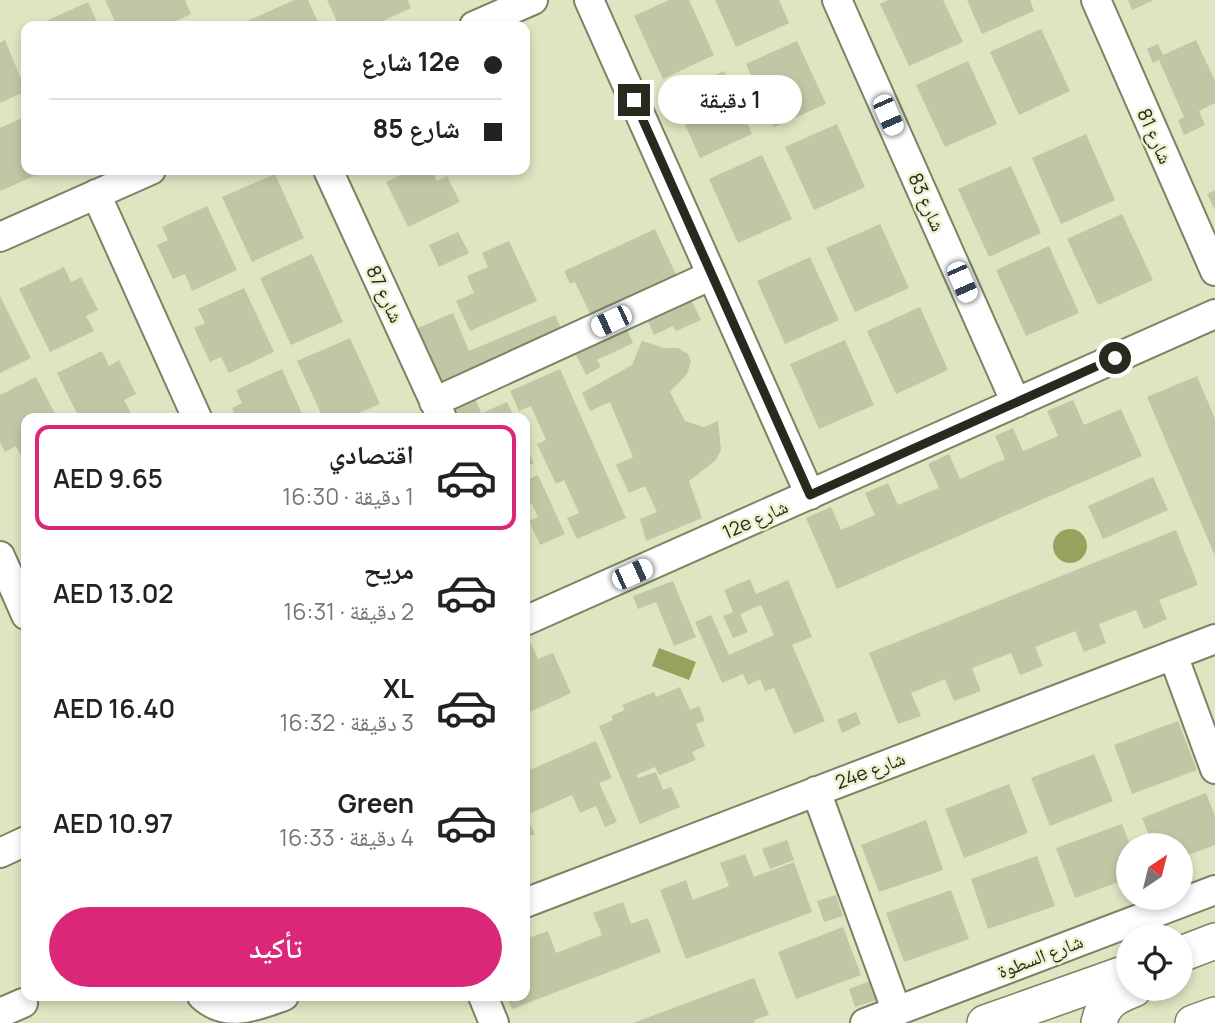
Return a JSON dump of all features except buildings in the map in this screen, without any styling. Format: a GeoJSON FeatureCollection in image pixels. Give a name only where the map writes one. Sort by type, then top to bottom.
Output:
{"type":"FeatureCollection","features":[{"type":"Feature","properties":{"kind":"main road"},"geometry":{"type":"LineString","coordinates":[[985,1023],[1116,977]]}},
{"type":"Feature","properties":{"kind":"main road"},"geometry":{"type":"LineString","coordinates":[[1099,1023],[1105,1006],[1116,997]]}},
{"type":"Feature","properties":{"kind":"main road"},"geometry":{"type":"LineString","coordinates":[[1193,1023],[1215,1015]]}},
{"type":"Feature","properties":{"kind":"street"},"geometry":{"type":"LineString","coordinates":[[485,21],[533,0]]}},
{"type":"Feature","properties":{"kind":"street"},"geometry":{"type":"LineString","coordinates":[[589,0],[810,495]]}},
{"type":"Feature","properties":{"kind":"street","name":"شارع 83"},"geometry":{"type":"LineString","coordinates":[[837,0],[1016,403]]}},
{"type":"Feature","properties":{"kind":"street","name":"شارع 81"},"geometry":{"type":"LineString","coordinates":[[1096,0],[1215,271]]}},
{"type":"Feature","properties":{"kind":"street"},"geometry":{"type":"LineString","coordinates":[[0,237],[140,175]]}},
{"type":"Feature","properties":{"kind":"street","name":"شارع 87"},"geometry":{"type":"LineString","coordinates":[[330,175],[438,410]]}},
{"type":"Feature","properties":{"kind":"street"},"geometry":{"type":"LineString","coordinates":[[96,194],[195,413]]}},
{"type":"Feature","properties":{"kind":"street"},"geometry":{"type":"LineString","coordinates":[[438,410],[712,275]]}},
{"type":"Feature","properties":{"kind":"street","name":"12e شارع"},"geometry":{"type":"LineString","coordinates":[[530,614],[810,495],[1215,314]]}},
{"type":"Feature","properties":{"kind":"street"},"geometry":{"type":"LineString","coordinates":[[0,555],[21,603]]}},
{"type":"Feature","properties":{"kind":"street","name":"24e شارع"},"geometry":{"type":"LineString","coordinates":[[530,901],[1215,639]]}},
{"type":"Feature","properties":{"kind":"street"},"geometry":{"type":"LineString","coordinates":[[1173,655],[1215,769]]}},
{"type":"Feature","properties":{"kind":"street"},"geometry":{"type":"LineString","coordinates":[[816,790],[897,1012]]}},
{"type":"Feature","properties":{"kind":"street"},"geometry":{"type":"LineString","coordinates":[[0,853],[21,843]]}},
{"type":"Feature","properties":{"kind":"street","name":"شارع السطوة"},"geometry":{"type":"LineString","coordinates":[[865,1023],[1215,890]]}},
{"type":"Feature","properties":{"kind":"street"},"geometry":{"type":"LineString","coordinates":[[208,1001],[226,1009],[244,1009],[269,1001]]}},
{"type":"Feature","properties":{"kind":"street"},"geometry":{"type":"LineString","coordinates":[[485,1001],[494,1023]]}},
{"type":"Feature","properties":{"kind":"shaded area"},"geometry":{"type":"Polygon","coordinates":[[[1070,529],[1082,534],[1087,546],[1082,558],[1070,563],[1058,558],[1053,546],[1058,534],[1070,529]]]}},
{"type":"Feature","properties":{"kind":"shaded area"},"geometry":{"type":"Polygon","coordinates":[[[659,648],[696,662],[689,680],[652,666],[659,648]]]}},
{"type":"Feature","properties":{"kind":"route"},"geometry":{"type":"LineString","coordinates":[[634,100],[810,495],[1115,358]]}}]}
